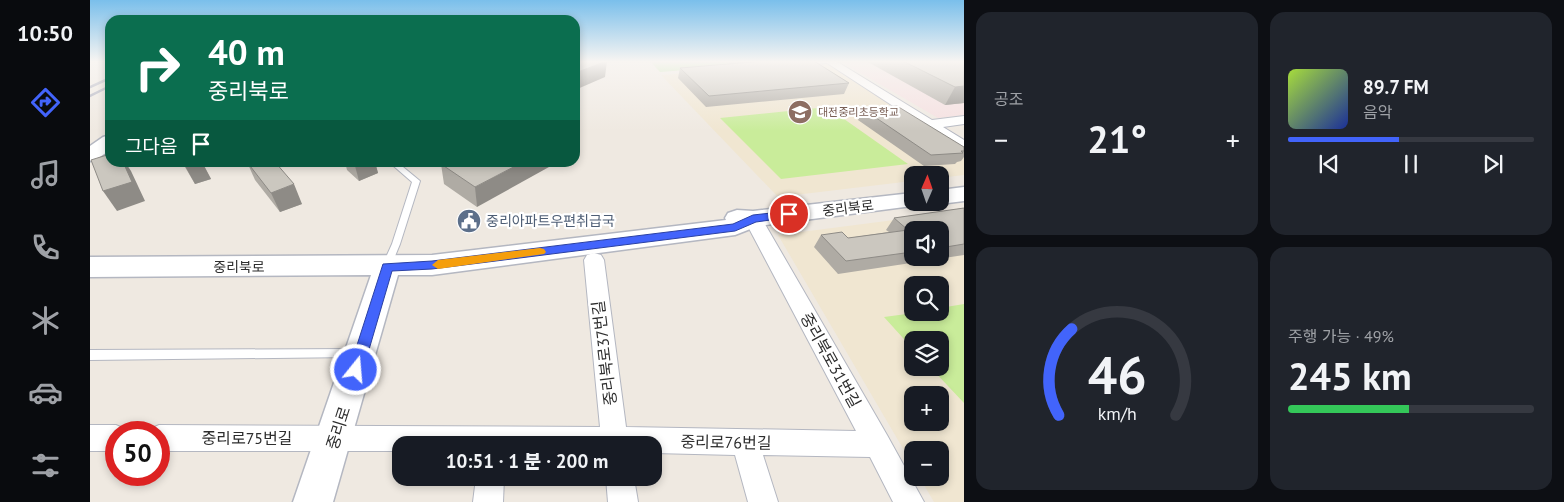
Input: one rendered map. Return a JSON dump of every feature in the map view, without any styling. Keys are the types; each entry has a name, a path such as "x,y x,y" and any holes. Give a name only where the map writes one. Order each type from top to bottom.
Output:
{"main road":[{"path":"90,155 105,144"},
{"path":"949,196 964,194"},
{"name":"중리북로","path":"90,267 387,267 432,265 735,227 753,219 904,201"},
{"name":"중리로","path":"313,502 335,438 387,267"}],"street":[{"path":"865,84 964,146"},
{"path":"930,124 964,120"},
{"name":"중리북로31번길","path":"753,219 909,502"},
{"name":"중리북로37번길","path":"594,260 614,436"},
{"path":"90,438 105,438"},
{"name":"중리로75번길","path":"170,438 335,438"},
{"name":"중리로76번길","path":"335,438 392,439"},
{"name":"중리로76번길","path":"662,442 878,444"},
{"path":"745,442 763,502"},
{"path":"488,502 489,486"},
{"path":"621,486 623,502"}],"lane":[{"path":"387,267 398,241 402,222 416,182 398,167"},
{"path":"90,355 361,352"}],"shaded area":[{"name":"대전중리초등학교","path":"670,84 860,84 964,150 964,175 949,177 949,166 904,166 904,182 778,197"},
{"path":"880,84 964,84 964,115 938,118"},
{"path":"964,211 964,502 934,502 925,486 949,486 949,441 904,441 904,450 778,235"}],"green space":[{"path":"827,107 908,164 781,179 720,118"},
{"path":"964,304 964,403 939,376 949,376 949,331 904,331 904,339 884,317 904,314 904,321 949,321 949,306"}],"building":[{"path":"697,84 834,84 709,96"},
{"path":"950,84 964,84 964,86 955,87"},
{"path":"897,106 964,147 964,151 961,151 963,153 931,155 863,109"},
{"path":"105,156 105,167 125,167 132,182 103,191 91,160"},
{"path":"251,167 279,167 294,184 271,193"},
{"path":"445,167 513,167 475,187"},
{"path":"964,208 964,244 949,246 949,221 904,221 904,227 894,218 949,211"},
{"path":"904,231 904,253 846,261 821,235 842,232 848,238"}],"railway":[{"path":"90,87 96,84"},
{"path":"90,96 105,88"}],"slow traffic":[{"path":"438,265 540,252"}],"place":[{"name":"대전중리초등학교","path":"800,112"},
{"name":"중리아파트우편취급국","path":"469,221"}],"route":[{"path":"356,370 387,267 432,265 735,227 753,219 789,214"}]}
